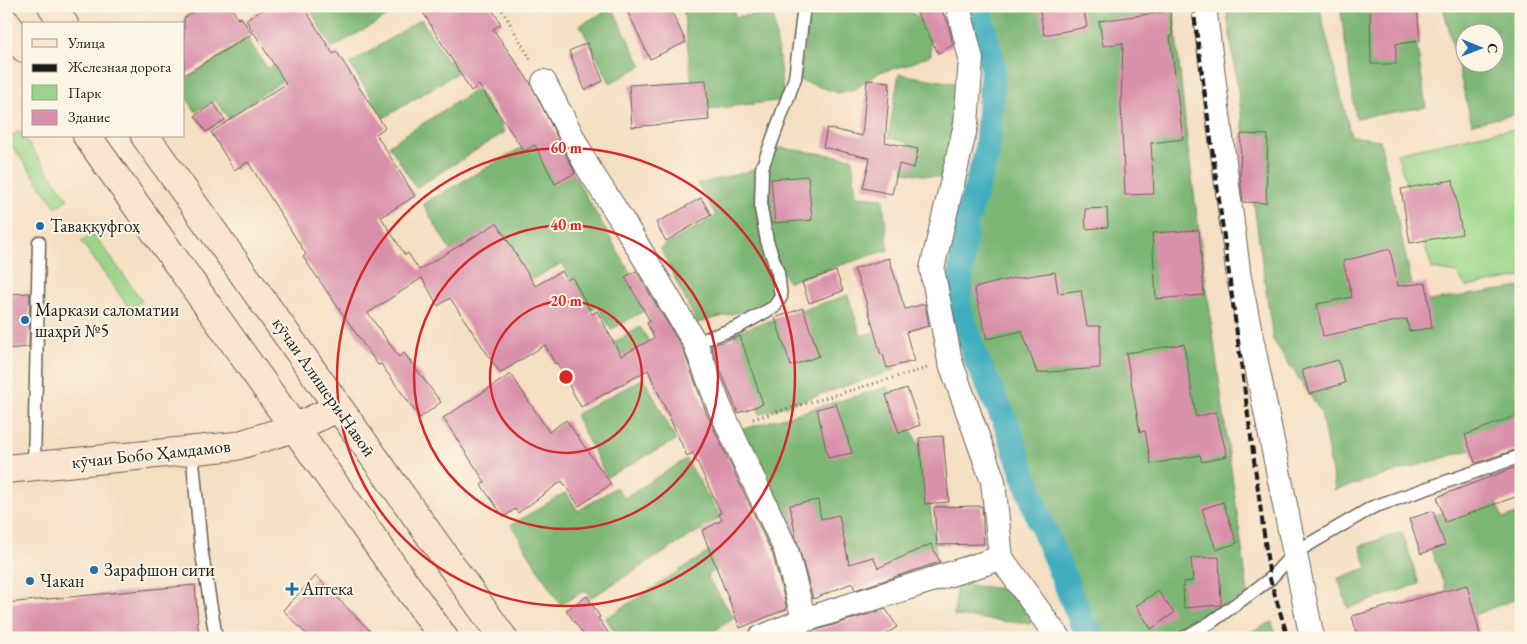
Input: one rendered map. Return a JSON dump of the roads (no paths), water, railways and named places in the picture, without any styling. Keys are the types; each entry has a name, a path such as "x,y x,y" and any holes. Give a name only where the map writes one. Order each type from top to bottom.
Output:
{"street":[{"path":"52,6 63,22"},
{"path":"958,6 971,59 966,124 932,269 950,361 994,481 1002,558 1058,638"},
{"path":"1204,6 1239,278 1312,638"},
{"path":"6,23 22,45"},
{"path":"544,82 587,166 625,224 695,343 728,425 786,550 804,620"},
{"path":"88,138 444,638"},
{"name":"кӯчаи Алишери Навоӣ","path":"146,138 503,638"},
{"name":"кӯчаи Бобо Ҳамдамов","path":"6,469 236,446 294,428 338,408"},
{"path":"760,638 804,620 1002,558"}],"lane":[{"path":"695,343 738,327 774,307 780,297 778,273 767,241 761,209 762,168 795,78 804,6"},
{"path":"34,466 39,242"},
{"path":"192,450 201,548 216,638"},
{"path":"1184,638 1210,623 1270,580 1294,553 1372,507 1521,456"}],"waterway":[{"path":"978,6 993,69 987,153 965,225 958,305 976,359 1006,423 1039,518 1082,622 1093,638"}],"railway":[{"path":"1193,6 1270,579 1288,638"}],"place":[{"name":"Таваққуфгоҳ","path":"40,226"},
{"name":"Маркази саломатии шаҳрӣ №5","path":"25,320"},
{"name":"Зарафшон сити","path":"94,570"},
{"name":"Чакан","path":"30,581"},
{"name":"Аптека","path":"292,589"}]}
